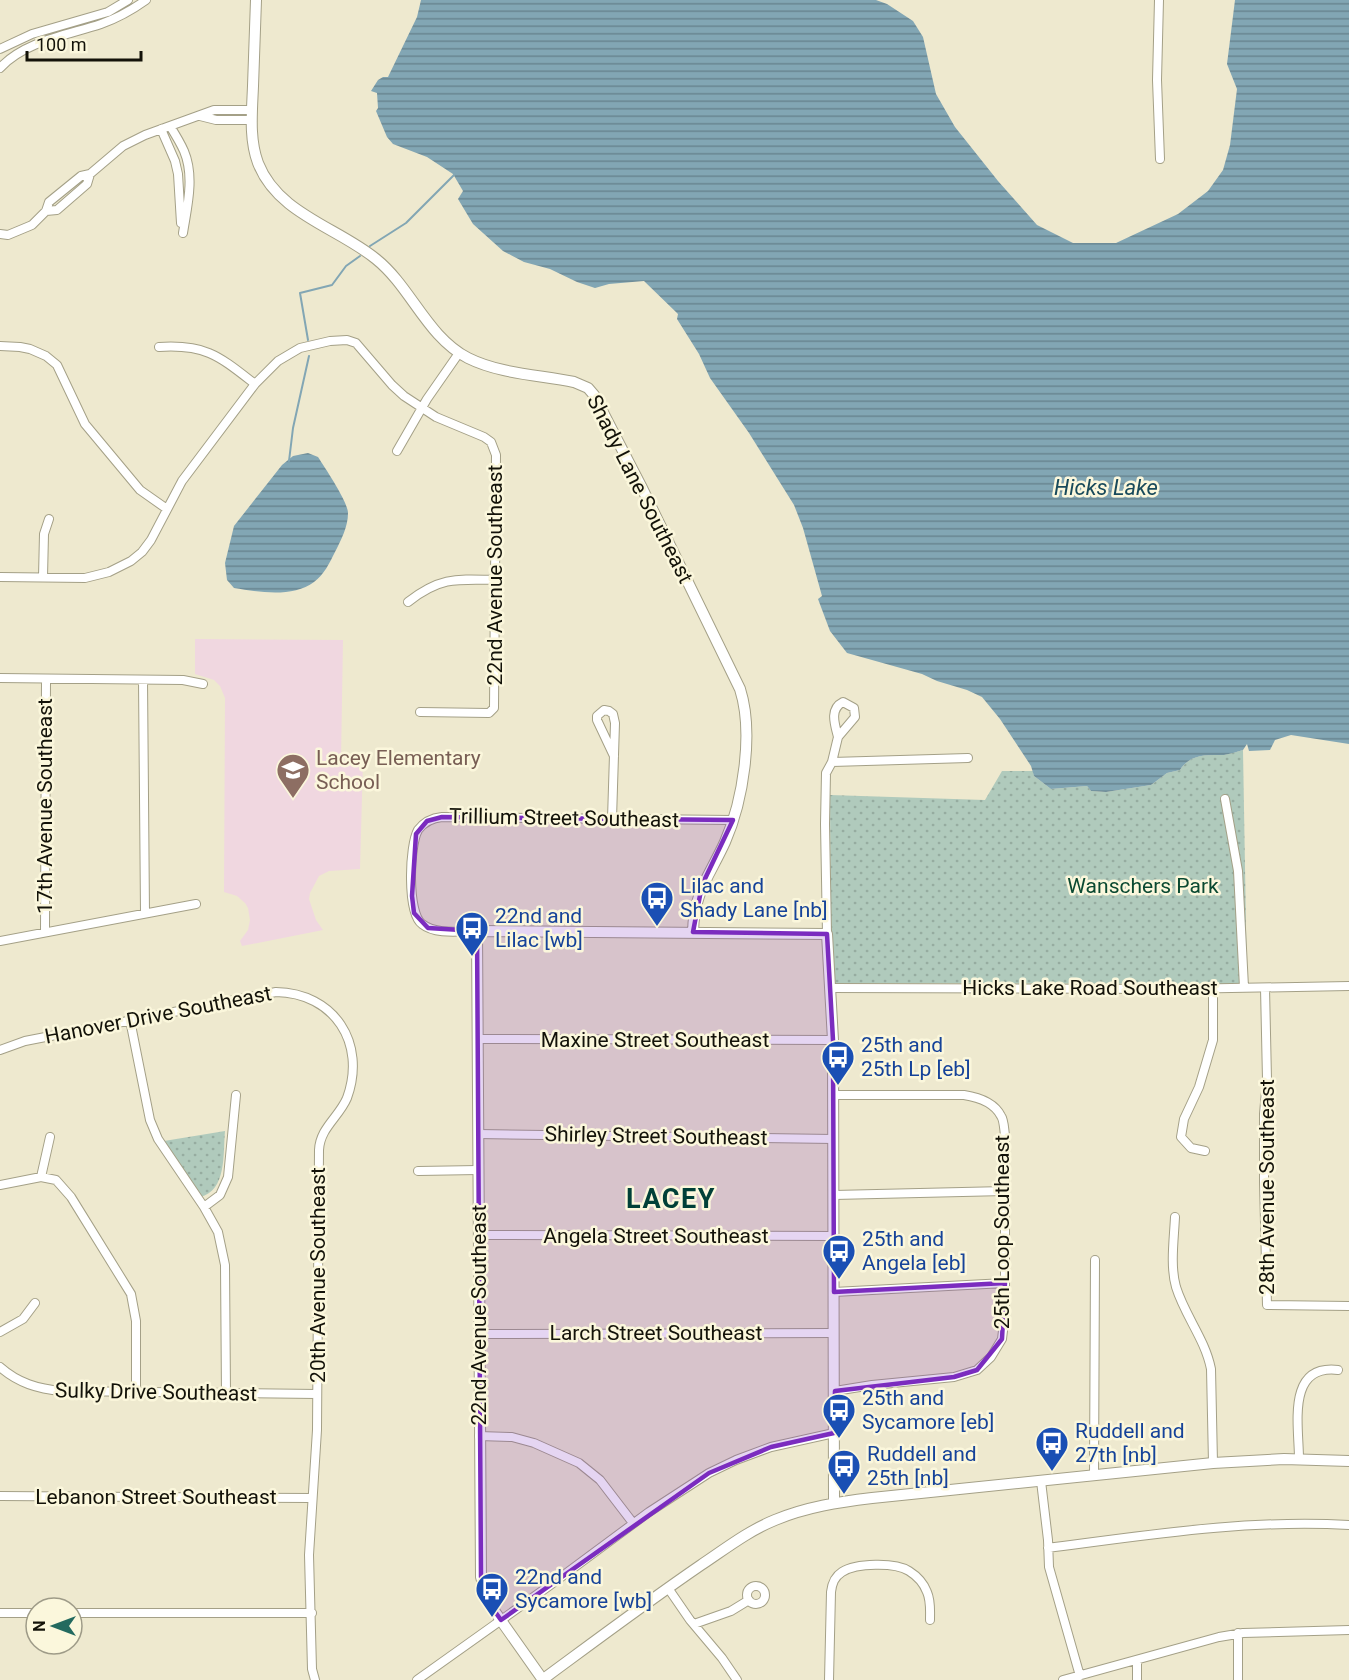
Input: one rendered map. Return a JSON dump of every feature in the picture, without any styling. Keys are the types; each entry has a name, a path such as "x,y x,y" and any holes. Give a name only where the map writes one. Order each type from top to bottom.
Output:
{"street":[{"path":"0,49 32,34 108,12 128,0"},
{"path":"0,68 7,60 29,48 124,15 146,0"},
{"name":"Shady Lane Southeast","path":"256,0 252,138 258,163 264,175 280,196 297,210 381,263 436,332 459,353 484,364 574,382 588,388 594,395 641,486 741,693 746,720 740,793 734,820 702,885 693,911 693,932"},
{"path":"1159,0 1157,80 1160,159"},
{"path":"0,234 8,235 32,225 46,211 57,210 87,184 90,174 123,146 166,127 199,116 216,120 252,115"},
{"path":"166,127 185,153 189,170 190,188 183,233 178,174 166,127"},
{"path":"0,577 85,578 98,576 120,567 142,552 159,526 182,481 255,384 278,361 300,348 330,341 347,340 356,343 392,385 421,409"},
{"path":"0,346 30,350 46,356 57,365 85,424 140,490 167,509"},
{"path":"159,347 187,347 212,353 255,384"},
{"path":"397,451 421,409 459,353"},
{"name":"22nd Avenue Southeast","path":"420,712 489,713 494,708 496,580 496,455 491,442 477,433 421,409"},
{"path":"43,577 44,534 49,519"},
{"path":"408,602 429,588 447,581 496,580"},
{"path":"0,678 183,680 202,684"},
{"name":"17th Avenue Southeast","path":"45,932 46,679"},
{"path":"143,680 145,913"},
{"path":"612,819 614,756 615,723 613,714 604,710 597,716 597,720 614,756"},
{"path":"834,1503 833,1040 827,934 826,773 832,762 838,737"},
{"path":"832,762 968,758"},
{"path":"1225,799 1238,871 1244,987"},
{"name":"Trillium Street Southeast","path":"477,931 445,931 428,928 419,922 412,904 414,840 421,826 434,818 734,820"},
{"path":"0,941 196,904"},
{"path":"477,931 827,934"},
{"name":"22nd Avenue Southeast","path":"477,931 481,1577 488,1602 543,1680"},
{"name":"Hicks Lake Road Southeast","path":"831,988 1349,986"},
{"path":"1205,1151 1191,1148 1181,1137 1181,1130 1199,1087 1213,1040 1213,988"},
{"name":"28th Avenue Southeast","path":"1265,988 1267,1079 1264,1114 1264,1170 1267,1305 1349,1306"},
{"name":"Hanover Drive Southeast","path":"0,1050 25,1041 264,993 290,992 317,1002 338,1020 345,1032 353,1061"},
{"path":"130,1020 150,1120 158,1139 218,1232 225,1265 226,1393"},
{"name":"Maxine Street Southeast","path":"477,1039 833,1040"},
{"name":"20th Avenue Southeast","path":"315,1680 312,1669 309,1555 317,1394 320,1141 328,1125 338,1115 346,1101 354,1075 353,1061"},
{"path":"204,1207 220,1195 228,1177 236,1095"},
{"name":"25th Loop Southeast","path":"833,1095 964,1095 978,1097 990,1104 1001,1116 1005,1135 1005,1314 1002,1339 991,1358 977,1370 954,1377 834,1390"},
{"name":"Shirley Street Southeast","path":"478,1134 834,1139"},
{"path":"41,1178 50,1137"},
{"path":"417,1171 478,1170"},
{"path":"0,1185 41,1178 56,1180 71,1197 131,1294 136,1321 136,1393"},
{"path":"834,1195 1005,1191"},
{"path":"1175,1217 1173,1258 1176,1286 1208,1354 1211,1369 1213,1463"},
{"name":"Angela Street Southeast","path":"478,1235 834,1236"},
{"path":"1094,1476 1095,1260"},
{"path":"834,1292 1005,1283"},
{"path":"0,1332 22,1319 35,1303"},
{"name":"Larch Street Southeast","path":"478,1334 834,1333"},
{"name":"Sulky Drive Southeast","path":"0,1367 18,1381 46,1390 317,1394"},
{"path":"1299,1459 1299,1402 1303,1386 1307,1379 1321,1370 1338,1370"},
{"path":"417,1680 633,1523 710,1473 736,1460 794,1441 834,1433"},
{"path":"479,1436 512,1437 534,1443 579,1463 600,1480 633,1523"},
{"path":"543,1680 668,1588 751,1532 785,1517 834,1503 1213,1463 1299,1459 1349,1461"},
{"path":"1041,1480 1049,1567 1080,1676"},
{"name":"Lebanon Street Southeast","path":"0,1496 312,1498"},
{"path":"1048,1548 1150,1534 1247,1526 1299,1523 1349,1525"},
{"path":"829,1680 831,1592 833,1582 840,1573 854,1567 876,1565 908,1570 918,1578 927,1591 931,1605 930,1620"},
{"path":"668,1588 722,1658 736,1680"},
{"path":"694,1624 731,1611 749,1600"},
{"path":"0,1612 24,1613"},
{"path":"84,1613 312,1613"},
{"path":"1063,1680 1238,1633 1349,1630"},
{"path":"1238,1633 1238,1680"},
{"path":"1137,1660 1137,1680"}],"highlighted area":[{"path":"442,817 733,820 702,885 693,932 827,934 833,1040 834,1292 1005,1283 1002,1339 977,1370 954,1377 835,1391 834,1433 771,1447 709,1473 501,1620 488,1602 481,1577 477,931 428,928 414,913 412,896 416,834 427,821"}],"shaded area":[{"name":"Lacey Elementary School","path":"195,639 343,640 341,759 363,760 360,869 329,871 319,876 309,899 316,920 323,930 242,946 240,941 248,930 250,920 248,908 237,896 224,892 225,698 220,686 214,680 195,674"}],"green space":[{"name":"Wanschers Park","path":"1243,750 1247,984 831,983 830,795 985,800 1002,771 1033,771 1034,776 1051,789 1087,786 1091,791 1106,792 1151,785 1167,773 1180,770 1189,761 1199,756 1223,755"},
{"path":"225,1131 222,1170 219,1179 209,1193 200,1197 189,1185 164,1141"}],"water":[{"name":"Hicks Lake","path":"421,0 876,0 887,4 913,21 923,37 936,94 955,127 1037,225 1073,243 1116,243 1178,214 1208,191 1223,170 1230,145 1237,89 1227,64 1235,0 1349,0 1349,744 1291,735 1275,740 1270,750 1249,751 1247,744 1243,750 1231,754 1194,758 1180,770 1167,773 1151,785 1106,792 1091,791 1087,786 1051,789 1034,776 1031,766 1000,719 982,697 922,674 847,653 830,631 818,599 822,596 803,528 794,505 749,433 710,378 699,354 677,319 678,314 644,281 609,284 595,288 550,269 524,262 503,251 473,224 458,199 463,191 453,174 427,157 393,144 387,137 376,111 378,108 377,93 371,91 378,80 388,77 417,17"},
{"path":"308,453 318,457 340,493 348,513 344,533 329,564 314,582 296,590 275,592 234,588 227,580 225,563 234,526 282,465 293,456"}],"waterway":[{"path":"370,246 406,223 455,174"},
{"path":"308,340 300,293 332,285 346,266 360,256"},
{"path":"289,461 293,428 309,356"}],"place":[{"name":"Lacey Elementary School","path":"293,799"},
{"name":"Lilac and Shady Lane [nb]","path":"657,927"},
{"name":"22nd and Lilac [wb]","path":"472,957"},
{"name":"25th and 25th Lp [eb]","path":"838,1086"},
{"name":"25th and Angela [eb]","path":"839,1280"},
{"name":"25th and Sycamore [eb]","path":"839,1439"},
{"name":"Ruddell and 27th [nb]","path":"1052,1472"},
{"name":"Ruddell and 25th [nb]","path":"844,1495"},
{"name":"22nd and Sycamore [wb]","path":"492,1618"}],"district":[{"name":"LACEY","path":"671,1199"}]}
